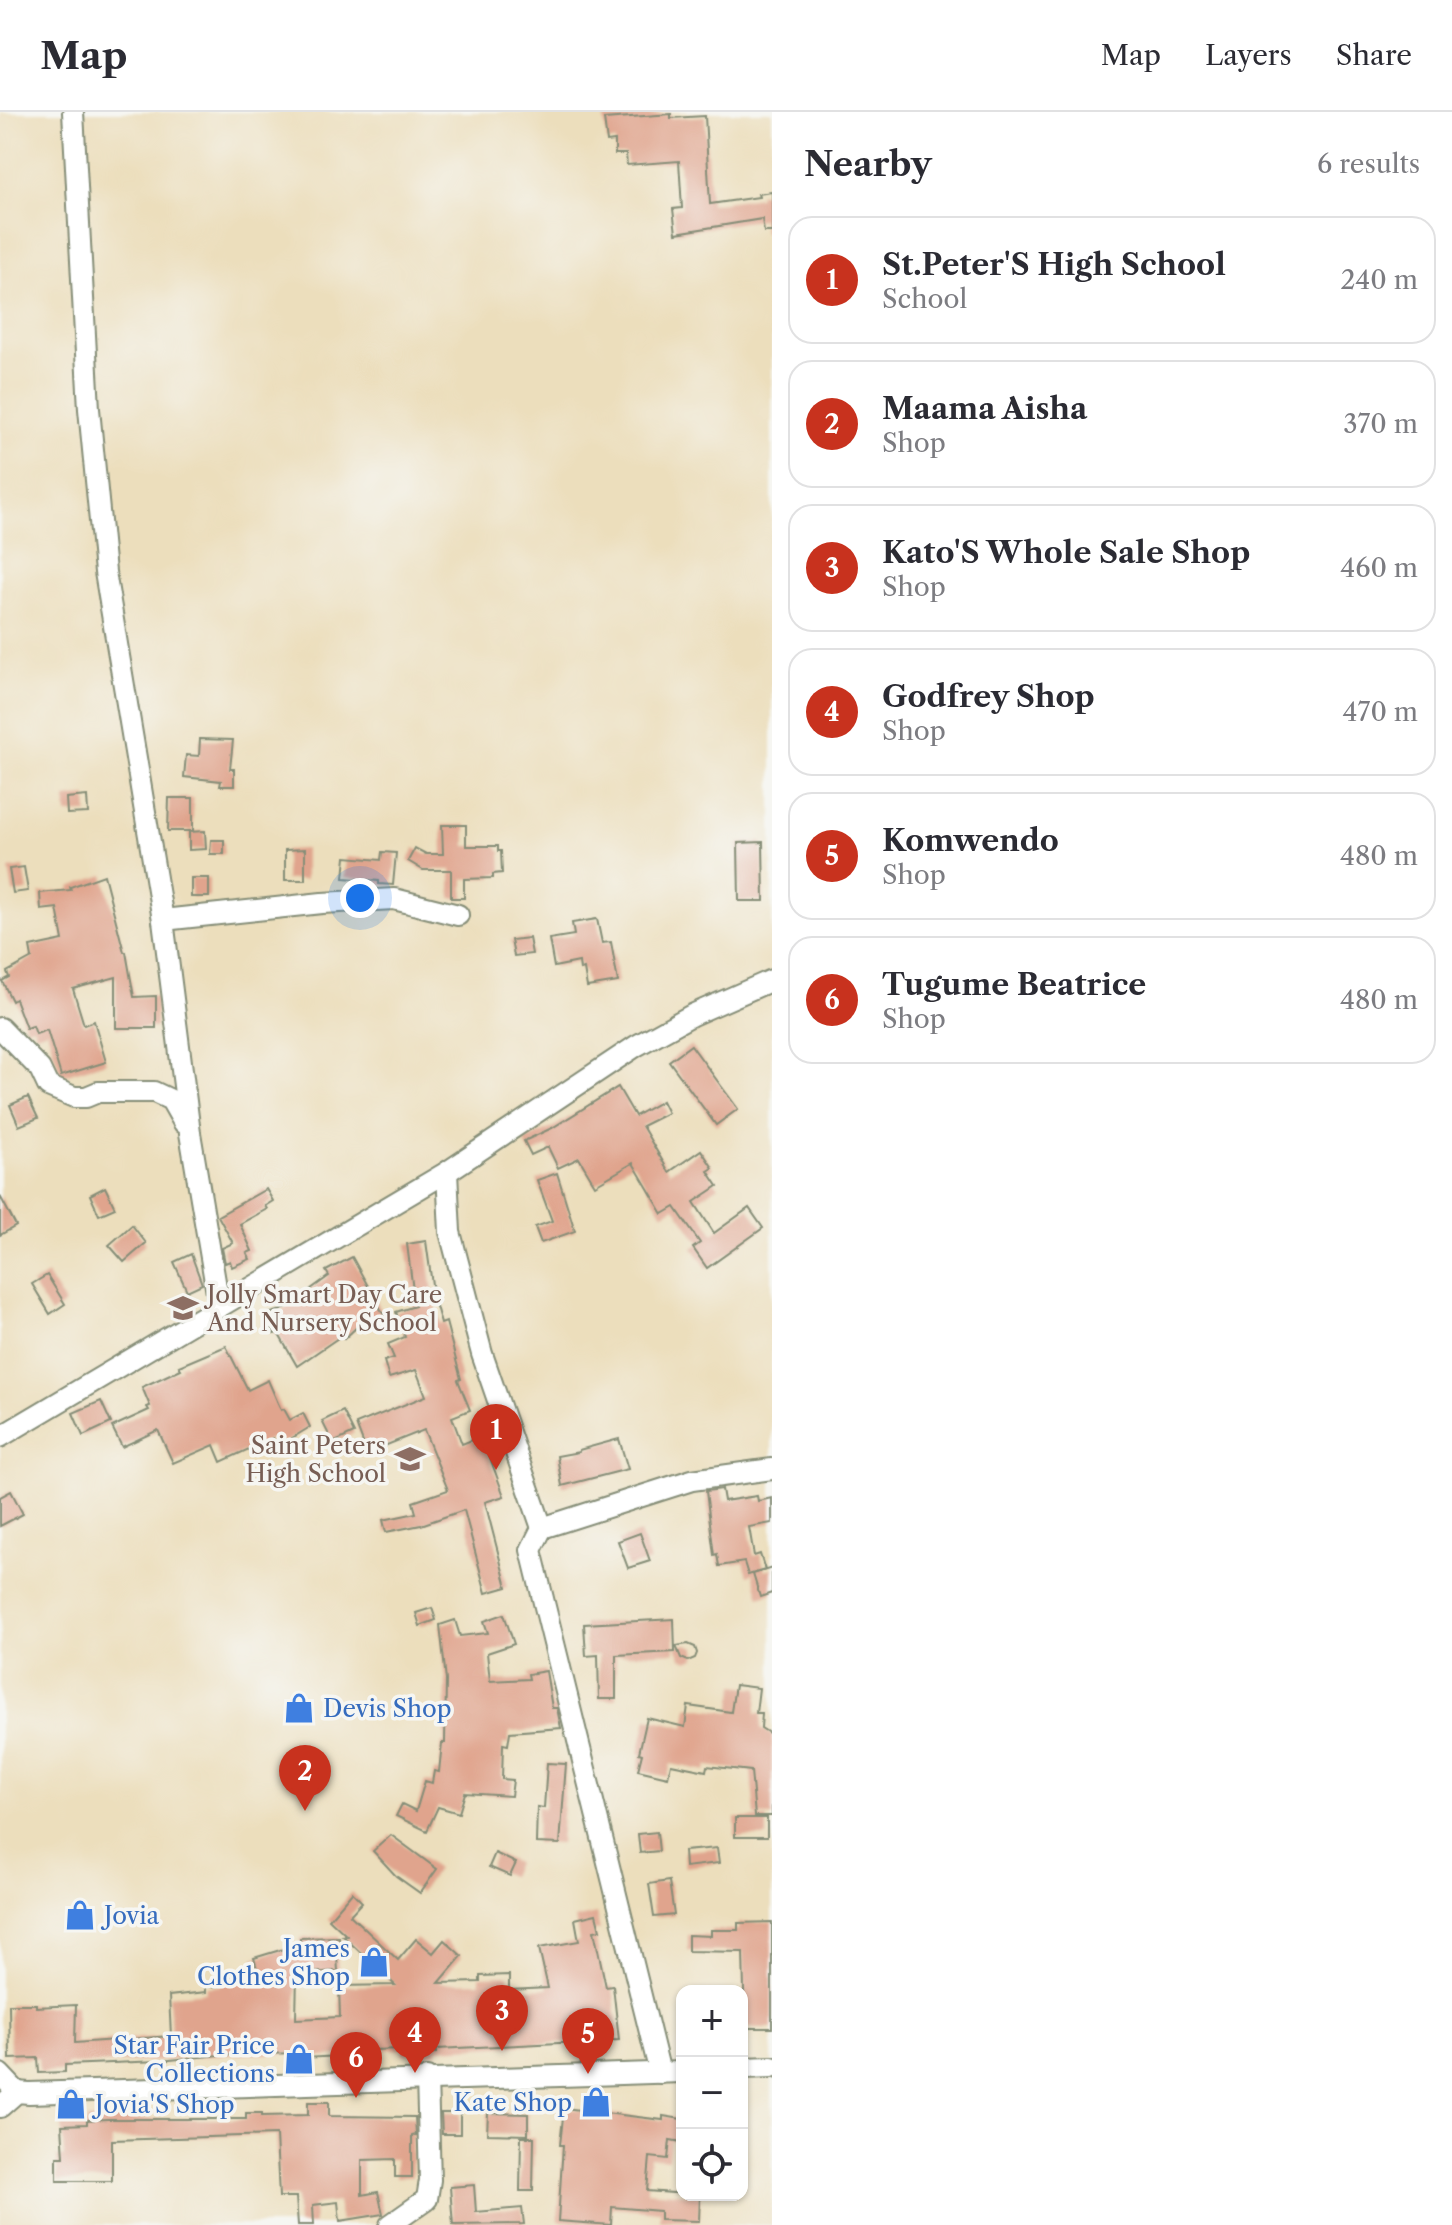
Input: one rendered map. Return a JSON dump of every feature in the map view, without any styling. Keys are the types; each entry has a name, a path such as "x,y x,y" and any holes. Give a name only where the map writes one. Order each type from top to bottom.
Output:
{"street":[{"path":"73,112 89,409 102,541 163,920 190,1133 219,1305"},
{"path":"163,920 322,903 394,899 458,915"},
{"path":"0,1437 447,1172 636,1046 692,1015 772,980"},
{"path":"0,1028 40,1069 48,1086 74,1097 86,1097 98,1092 143,1091 162,1094 171,1100 190,1133"},
{"path":"447,1172 450,1232 478,1339 542,1528 531,1550 660,2073"},
{"path":"542,1528 692,1480 772,1469"},
{"path":"748,2068 772,2067"},
{"path":"0,2107 17,2092 676,2072"},
{"path":"0,2074 17,2092"},
{"path":"390,2225 427,2199 430,2180 427,2078"}],"building":[{"path":"671,114 671,118 705,116 710,204 759,197 758,194 772,192 772,232 764,232 762,219 676,233 673,209 682,208 679,161 627,165 626,154 615,154 615,141 607,142 604,119"},
{"path":"200,739 233,740 230,769 234,769 234,786 220,786 221,781 184,777 186,755 199,756"},
{"path":"87,796 88,813 67,814 66,798"},
{"path":"169,798 193,798 193,831 168,831"},
{"path":"442,825 466,825 466,846 498,846 502,873 493,874 493,878 464,879 464,898 451,898 451,870 423,870 408,861 415,848 426,854 443,854"},
{"path":"205,831 206,849 189,850 189,832"},
{"path":"211,840 224,840 224,854 210,854"},
{"path":"763,842 764,901 739,901 738,843"},
{"path":"305,849 305,880 285,880 285,850"},
{"path":"382,852 396,853 393,885 344,878 346,857 381,860"},
{"path":"24,867 28,891 13,893 9,869"},
{"path":"104,875 126,952 134,997 156,996 156,1028 116,1028 116,977 73,989 84,1025 94,1021 106,1062 61,1076 47,1030 36,1034 33,1026 26,1028 15,999 12,1001 2,981 9,977 7,972 32,958 30,947 63,940 57,908 41,910 40,893 71,890 70,887"},
{"path":"191,878 209,878 209,897 191,897"},
{"path":"597,919 602,943 611,942 618,982 587,987 584,969 580,970 579,962 554,967 549,939 574,935 572,923"},
{"path":"529,938 532,954 514,956 511,940"},
{"path":"691,1045 738,1109 716,1125 669,1061"},
{"path":"618,1087 635,1116 662,1101 668,1113 642,1126 669,1172 701,1150 713,1168 708,1171 718,1186 694,1202 714,1233 749,1208 763,1228 707,1268 693,1248 700,1243 675,1207 663,1214 633,1163 595,1185 579,1158 558,1168 548,1147 531,1155 524,1141 552,1128"},
{"path":"28,1097 38,1118 19,1126 10,1105"},
{"path":"557,1173 575,1231 541,1243 535,1227 552,1221 537,1180"},
{"path":"105,1187 115,1208 99,1215 90,1195"},
{"path":"266,1189 273,1201 265,1206 267,1209 240,1224 252,1251 247,1253 250,1259 232,1267 230,1261 225,1263 222,1248 233,1243 218,1216"},
{"path":"0,1196 16,1226 0,1235"},
{"path":"132,1225 146,1243 124,1262 109,1245"},
{"path":"426,1241 434,1299 441,1324 446,1322 461,1379 458,1380 470,1410 452,1417 462,1444 482,1436 504,1496 485,1502 507,1587 486,1593 464,1510 421,1525 386,1532 383,1520 416,1513 413,1502 448,1490 424,1430 367,1453 356,1424 426,1396 416,1370 389,1378 384,1361 394,1358 388,1344 405,1337 396,1312 415,1306 407,1244"},
{"path":"191,1254 202,1284 187,1291 174,1262"},
{"path":"352,1257 385,1317 363,1329 357,1327 344,1339 341,1336 297,1366 278,1333 274,1334 268,1314 282,1310 329,1276 326,1271"},
{"path":"47,1275 65,1304 50,1314 32,1284"},
{"path":"226,1346 248,1390 268,1380 281,1410 284,1409 290,1420 303,1413 310,1427 284,1443 282,1440 276,1443 273,1438 221,1462 214,1445 173,1463 158,1430 122,1447 112,1427 149,1410 142,1387 181,1369 179,1366"},
{"path":"101,1401 111,1423 83,1436 73,1413"},
{"path":"343,1411 354,1433 333,1443 322,1421"},
{"path":"619,1439 628,1469 562,1486 557,1456"},
{"path":"722,1489 724,1501 757,1496 758,1501 772,1498 772,1523 749,1527 754,1556 760,1554 765,1570 748,1575 744,1562 719,1566 717,1554 714,1555 706,1491"},
{"path":"11,1491 23,1514 0,1526 0,1497"},
{"path":"640,1533 650,1561 628,1568 618,1541"},
{"path":"772,1568 772,1593 760,1597 753,1574"},
{"path":"432,1608 436,1620 420,1626 416,1613"},
{"path":"504,1614 514,1644 487,1653 490,1681 529,1679 528,1674 546,1671 552,1708 557,1708 561,1728 510,1732 508,1745 503,1744 502,1779 513,1780 511,1796 465,1793 459,1813 438,1807 427,1831 396,1816 402,1804 416,1811 425,1781 432,1783 434,1771 439,1772 442,1743 445,1743 446,1680 440,1625 455,1620 460,1636 488,1633 484,1621"},
{"path":"674,1619 675,1652 616,1655 616,1699 599,1699 598,1655 586,1656 584,1624"},
{"path":"688,1644 695,1647 697,1653 695,1658 688,1661 681,1658 676,1646"},
{"path":"735,1685 759,1688 756,1713 762,1713 761,1728 772,1735 772,1816 755,1816 751,1771 707,1766 706,1771 671,1764 668,1777 638,1770 647,1718 685,1727 688,1706 731,1712"},
{"path":"547,1763 566,1764 560,1844 536,1843 537,1807 544,1808"},
{"path":"735,1818 767,1818 767,1837 735,1837"},
{"path":"657,1832 659,1851 640,1853 638,1834"},
{"path":"391,1835 437,1869 420,1893 396,1876 373,1851"},
{"path":"717,1848 719,1863 685,1867 684,1851"},
{"path":"495,1853 516,1863 510,1876 489,1867"},
{"path":"669,1881 674,1915 654,1917 649,1884"},
{"path":"352,1892 362,1902 350,1915 398,1960 416,1939 433,1953 444,1940 462,1956 439,1983 480,1982 480,1976 509,1975 509,1990 548,1988 539,1948 579,1941 575,1919 596,1914 600,1930 594,1931 606,1987 613,1986 619,2040 437,2049 437,2053 403,2054 402,2049 341,2051 341,2056 302,2058 302,2053 219,2055 65,2065 65,2072 39,2073 38,2058 10,2059 9,2004 36,2004 36,2007 76,2005 75,2043 171,2036 169,1996 206,1992 206,1987 220,1986 220,1977 258,1972 254,1958 300,1944 300,1938 339,1937 340,1957 337,1957 338,1971 297,1974 296,2019 340,2017 339,1986 395,1985 329,1919"},
{"path":"772,1922 772,2028 748,2028 748,1985 744,1985 743,1952 688,1951 688,1935 711,1936 711,1930 738,1930 738,1923"},
{"path":"308,2102 329,2102 329,2116 415,2117 412,2177 395,2177 395,2159 362,2160 362,2195 378,2192 383,2214 340,2221 338,2202 313,2205 314,2225 298,2225 296,2197 279,2197 276,2135 112,2140 112,2181 57,2181 57,2157 64,2157 62,2125 108,2119 246,2119 246,2113 262,2113 262,2116 308,2115"},
{"path":"564,2108 663,2120 663,2116 676,2118 676,2141 670,2140 668,2159 650,2157 647,2191 676,2193 676,2201 700,2201 699,2221 660,2220 660,2211 612,2207 611,2225 558,2221 563,2145 560,2145"},
{"path":"441,2113 460,2113 460,2134 442,2134"},
{"path":"488,2113 528,2114 528,2135 487,2134"},
{"path":"521,2137 534,2137 533,2191 520,2191"},
{"path":"474,2185 476,2212 522,2208 524,2224 453,2225 450,2187"}],"place":[{"name":"Jolly Smart Day Care And Nursery School","path":"183,1308"},
{"name":"Saint Peters High School","path":"410,1459"},
{"name":"St.Peter'S High School","path":"496,1470"},
{"name":"Devis Shop","path":"299,1708"},
{"name":"Maama Aisha","path":"305,1811"},
{"name":"Jovia","path":"80,1915"},
{"name":"James Clothes Shop","path":"374,1962"},
{"name":"Kato'S Whole Sale Shop","path":"502,2051"},
{"name":"Star Fair Price Collections","path":"299,2059"},
{"name":"Godfrey Shop","path":"415,2073"},
{"name":"Komwendo","path":"588,2074"},
{"name":"Tugume Beatrice","path":"356,2098"},
{"name":"Kate Shop","path":"596,2102"},
{"name":"Jovia'S Shop","path":"71,2104"}]}
